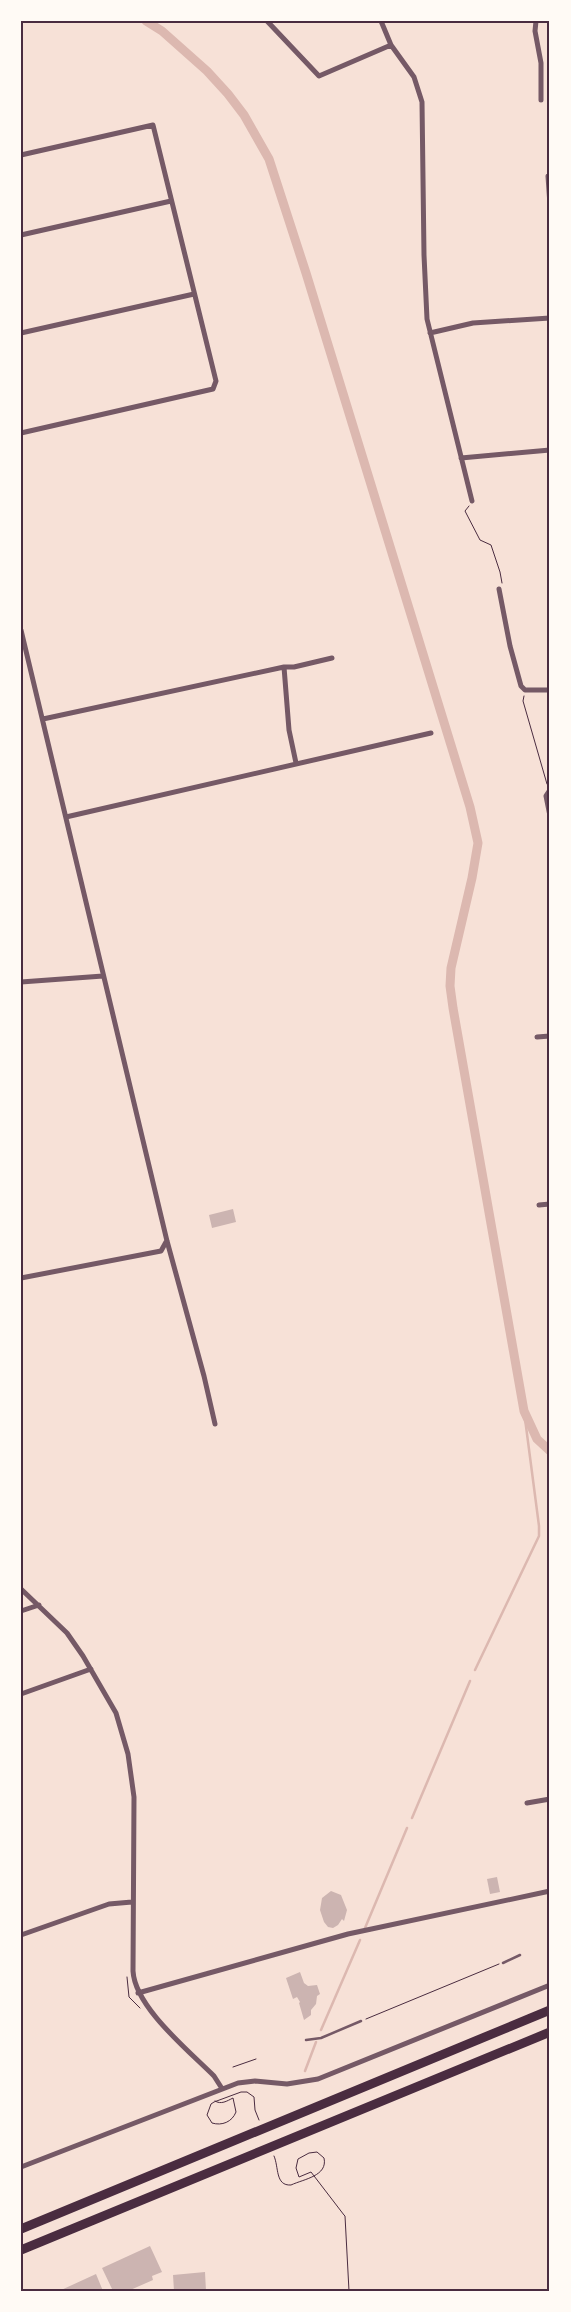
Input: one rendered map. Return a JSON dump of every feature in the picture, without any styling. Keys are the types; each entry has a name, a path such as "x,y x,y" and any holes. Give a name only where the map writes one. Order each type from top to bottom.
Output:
{"highway":[{"path":"21,2229 550,2010"},
{"path":"21,2250 550,2032"}],"street":[{"path":"267,21 319,76 390,45"},
{"path":"382,21 390,45 414,77 422,102 425,288 430,334 472,498"},
{"path":"536,21 535,31 541,63 540,100"},
{"path":"21,155 153,125 216,381 213,389 21,433"},
{"path":"548,176 550,205"},
{"path":"21,235 172,201"},
{"path":"21,333 194,294"},
{"path":"430,334 473,323 550,318"},
{"path":"461,458 550,450"},
{"path":"499,591 521,686 526,690 550,690"},
{"path":"21,630 166,1241 204,1376 215,1424"},
{"path":"43,720 284,666 294,667 332,658"},
{"path":"284,666 288,730 296,763"},
{"path":"66,817 430,733"},
{"path":"550,789 546,796 550,816"},
{"path":"21,982 104,976"},
{"path":"538,1037 550,1036"},
{"path":"539,1205 550,1204"},
{"path":"21,1278 161,1251 166,1241"},
{"path":"21,1589 67,1633 116,1712 132,1775 134,1797 133,1974 138,1992 150,2010 214,2076 221,2087"},
{"path":"21,1612 39,1605"},
{"path":"21,1694 91,1669"},
{"path":"527,1803 550,1799"},
{"path":"138,1992 348,1934 369,1932 438,1914 550,1891"},
{"path":"21,1935 109,1904 132,1902"},
{"path":"21,2166 221,2087 247,2081 287,2084 318,2079 550,1984"}],"lane":[{"path":"503,1963 520,1955"},
{"path":"306,2040 321,2038 361,2021"}],"path":[{"path":"472,498 465,511 480,540 491,545 502,583 499,591"},
{"path":"526,690 524,700 550,789"},
{"path":"361,2021 503,1963"},
{"path":"233,2067 256,2059"},
{"path":"213,2098 220,2103 233,2098 236,2112 229,2120 219,2124 212,2123 208,2118 208,2109 214,2102 244,2091 254,2097 259,2119"},
{"path":"274,2156 278,2165 279,2179 288,2185 320,2172 324,2167 324,2158 320,2154 312,2152 302,2156 296,2165 299,2177 311,2172 345,2216 349,2291"}],"building":[{"path":"233,1209 236,1222 212,1228 209,1215"},
{"path":"497,1877 500,1892 490,1894 487,1879"},
{"path":"331,1891 341,1895 347,1910 344,1921 342,1919 333,1928 328,1927 324,1922 320,1910 322,1898"},
{"path":"300,1972 304,1983 308,1986 317,1985 320,1994 317,1996 316,2004 311,2010 311,2015 304,2020 300,2002 297,1997 293,1999 286,1978"},
{"path":"150,2246 162,2272 152,2276 153,2280 128,2291 113,2291 102,2268"},
{"path":"205,2272 206,2291 174,2291 173,2275"},
{"path":"96,2274 103,2291 59,2291"}],"waterway":[{"path":"146,21 162,31 207,71 228,94 244,115 269,159 306,273 470,807 478,843 472,878 451,968 450,986 524,1411 537,1439 550,1451"},
{"path":"475,1670 539,1536 524,1411"},
{"path":"412,1818 470,1681"},
{"path":"365,1928 407,1828"},
{"path":"321,2030 360,1940"},
{"path":"305,2071 316,2042"}]}
